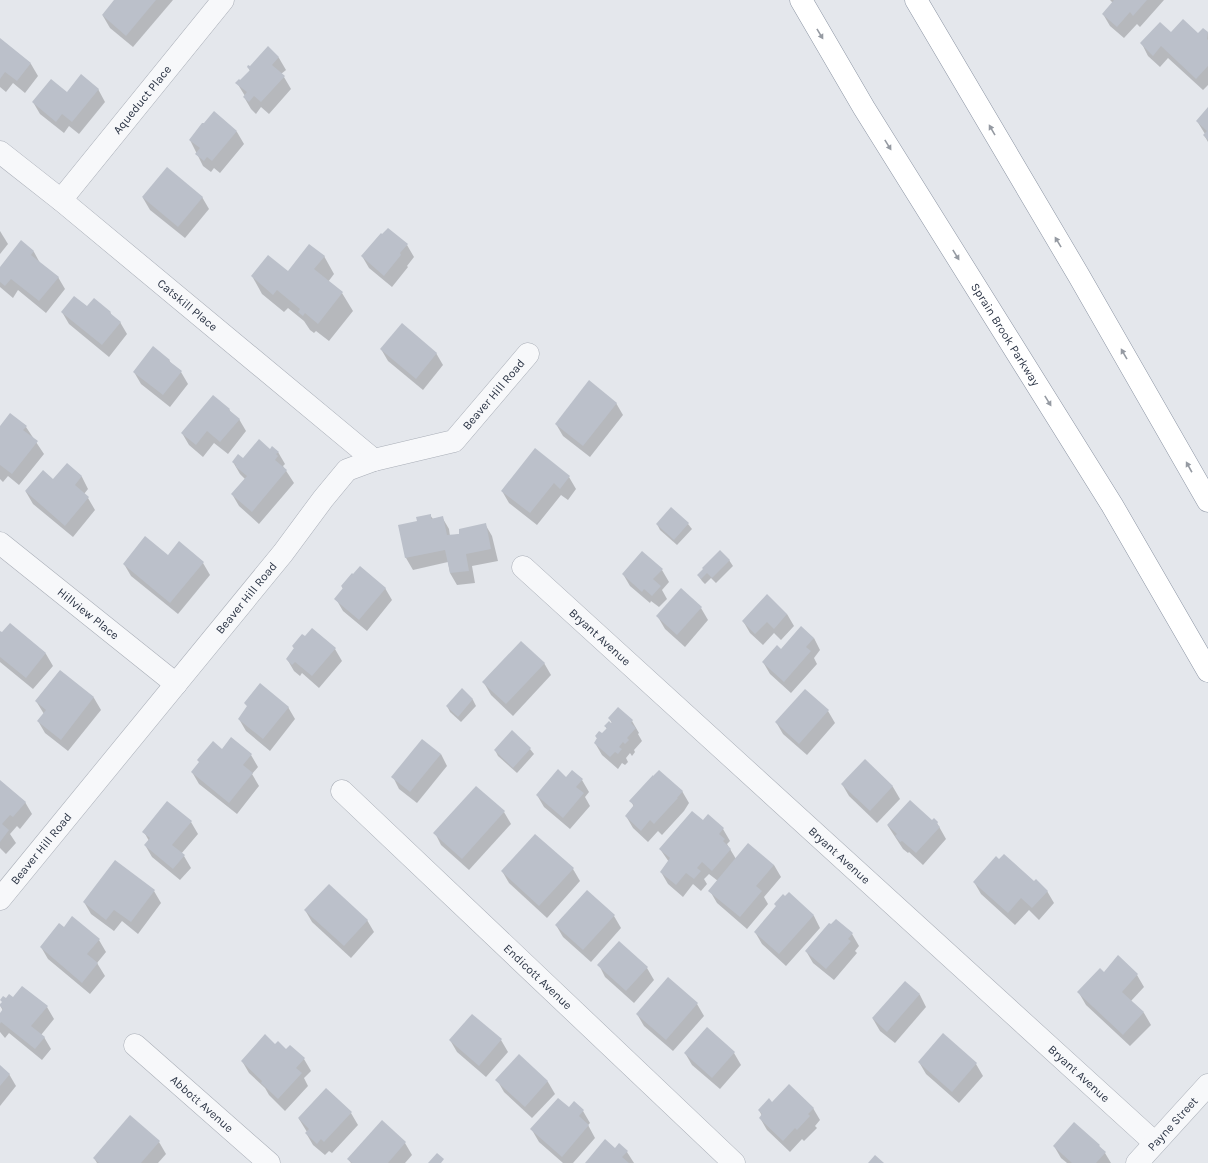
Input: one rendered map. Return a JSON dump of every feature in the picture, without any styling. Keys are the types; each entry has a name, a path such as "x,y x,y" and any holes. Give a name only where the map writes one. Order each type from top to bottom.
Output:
{"highway":[{"name":"Sprain Brook Parkway","path":"801,0 868,114 1112,505 1208,670"},
{"path":"916,0 1079,276 1208,501"}],"street":[{"name":"Aqueduct Place","path":"61,200 223,0"},
{"name":"Catskill Place","path":"0,152 61,200 374,460"},
{"name":"Beaver Hill Road","path":"0,899 283,553 323,499 347,470 374,460 454,442 528,354"},
{"name":"Hillview Place","path":"0,543 176,684"},
{"name":"Bryant Avenue","path":"523,567 1155,1142"},
{"name":"Endicott Avenue","path":"342,791 734,1163"},
{"name":"Abbott Avenue","path":"135,1045 269,1163"},
{"name":"Payne Street","path":"1137,1163 1208,1085"}],"building":[{"path":"114,0 156,0 126,36 102,15"},
{"path":"1114,0 1147,0 1133,16 1130,12 1117,27 1102,14"},
{"path":"1183,19 1198,33 1203,28 1208,32 1208,66 1196,79 1161,46 1153,56 1140,43 1160,22 1171,32"},
{"path":"0,38 31,63 17,81 5,72 0,79"},
{"path":"268,46 279,57 272,65 285,76 261,102 254,96 249,102 243,97 247,92 235,83 250,70 247,67 248,65 250,66"},
{"path":"81,74 99,89 72,122 62,114 56,122 32,102 51,79 67,92"},
{"path":"1208,107 1208,140 1203,135 1207,131 1196,121"},
{"path":"214,111 237,131 212,161 207,157 204,161 195,154 200,148 189,140 202,123 204,123"},
{"path":"167,167 203,197 178,227 142,197"},
{"path":"388,228 408,244 384,276 361,256 381,233 382,234"},
{"path":"21,240 34,251 31,255 59,277 39,301 11,279 5,286 0,282 0,267"},
{"path":"309,244 325,256 314,269 343,292 318,324 305,313 303,316 298,312 300,309 277,290 273,295 251,276 268,255 288,271"},
{"path":"74,296 87,306 94,298 121,322 102,345 61,312"},
{"path":"402,323 437,353 416,379 380,349"},
{"path":"153,346 182,371 163,395 133,372"},
{"path":"589,380 617,403 583,446 555,424"},
{"path":"213,395 240,419 220,442 207,431 196,445 181,433"},
{"path":"10,413 27,426 23,430 38,441 12,474 0,465 0,426"},
{"path":"259,439 270,449 272,446 279,452 276,454 278,456 275,460 287,470 252,512 231,494 247,476 232,462 238,454 243,458"},
{"path":"535,448 570,476 560,489 554,483 530,513 501,491"},
{"path":"67,463 82,476 75,485 89,497 65,526 25,491 43,470 53,479"},
{"path":"671,507 689,523 674,540 656,524"},
{"path":"431,514 431,519 443,516 447,535 459,534 459,529 486,523 491,549 466,554 469,571 450,573 445,550 405,558 398,525 417,521 416,517"},
{"path":"145,536 168,555 179,541 204,562 170,603 123,564"},
{"path":"720,550 730,560 712,578 707,573 701,579 697,575"},
{"path":"642,551 663,569 653,579 661,586 652,596 644,589 642,592 622,574"},
{"path":"360,566 386,588 359,620 334,599 343,588 341,586"},
{"path":"681,588 702,607 677,635 656,616"},
{"path":"767,594 787,614 774,629 767,622 755,634 742,621"},
{"path":"10,623 46,653 26,678 0,657 0,631 2,632"},
{"path":"801,626 814,638 806,647 811,651 784,682 762,662 777,645 781,649"},
{"path":"312,628 336,648 312,676 295,662 292,665 286,659 294,648 292,646 302,634 305,636"},
{"path":"521,641 545,663 506,704 482,682"},
{"path":"60,670 94,697 61,740 37,721 46,710 35,701"},
{"path":"260,683 289,707 263,739 238,719 247,706 244,703"},
{"path":"462,688 473,699 458,717 446,706"},
{"path":"805,689 829,710 799,744 775,722"},
{"path":"618,707 633,720 631,723 636,728 627,738 629,740 625,744 623,742 619,747 622,749 618,754 615,752 610,757 594,743 597,738 595,736 599,731 602,733 607,728 604,726 609,721 611,723 612,722 608,718"},
{"path":"512,730 531,748 513,768 494,750"},
{"path":"231,737 252,754 243,765 253,773 229,803 191,772 199,762 197,760 213,741 222,749"},
{"path":"422,739 441,754 410,792 391,777"},
{"path":"865,759 893,786 870,811 841,784"},
{"path":"558,769 566,777 572,770 583,779 576,787 584,793 563,818 536,795"},
{"path":"659,770 683,791 654,824 650,820 641,831 625,816 634,805 629,801"},
{"path":"0,780 26,802 13,817 10,815 2,824 9,830 0,842"},
{"path":"476,786 505,811 462,859 433,833"},
{"path":"910,800 932,820 934,818 940,827 916,853 902,841 900,842 895,836 897,834 887,825"},
{"path":"167,801 192,821 172,845 185,855 173,869 144,845 150,838 142,832"},
{"path":"692,811 703,820 708,814 724,828 719,834 725,839 723,841 731,849 712,871 702,862 697,868 701,871 694,879 686,873 676,885 660,872 670,858 659,849"},
{"path":"535,834 574,868 539,906 501,871"},
{"path":"748,843 774,865 756,886 762,891 740,917 708,891"},
{"path":"1004,854 1034,881 1036,879 1048,891 1032,908 1021,898 1008,913 973,882 996,856 999,859"},
{"path":"115,860 155,890 131,922 114,910 106,920 83,902"},
{"path":"329,884 368,920 344,946 304,910"},
{"path":"587,890 615,915 583,950 555,925"},
{"path":"789,892 814,915 779,954 754,932 776,906 774,904 783,894 785,896"},
{"path":"72,916 100,939 87,954 98,963 82,983 40,947 59,923 64,927"},
{"path":"836,919 853,933 848,939 851,941 826,969 805,951 829,923 831,924"},
{"path":"619,941 648,967 626,991 597,965"},
{"path":"1118,955 1138,974 1122,992 1144,1012 1123,1035 1077,992 1100,968 1104,972"},
{"path":"668,977 698,1003 666,1040 636,1014"},
{"path":"905,981 920,994 887,1032 872,1018"},
{"path":"22,986 48,1006 31,1026 45,1037 35,1049 1,1022 0,1024 0,1013 3,1009 0,1006 2,1002 0,1000 3,996 6,998 9,994 13,997"},
{"path":"472,1014 502,1039 479,1066 449,1040"},
{"path":"707,1027 735,1052 712,1078 684,1053"},
{"path":"943,1033 977,1063 952,1092 918,1062"},
{"path":"265,1034 275,1044 278,1041 286,1049 290,1045 305,1058 296,1068 302,1073 278,1099 241,1061"},
{"path":"519,1054 548,1081 525,1107 495,1080"},
{"path":"0,1065 10,1074 0,1086"},
{"path":"789,1084 814,1108 808,1114 810,1116 797,1130 795,1128 783,1141 759,1118 762,1114 758,1110 769,1098 772,1102"},
{"path":"326,1088 352,1112 324,1142 321,1139 317,1144 305,1133 309,1129 298,1118"},
{"path":"558,1098 569,1107 574,1101 584,1110 579,1116 589,1125 562,1157 530,1129"},
{"path":"130,1115 160,1141 141,1163 99,1163 93,1158"},
{"path":"382,1120 406,1142 388,1163 352,1163 347,1159"},
{"path":"1074,1122 1106,1152 1096,1163 1072,1163 1053,1146"},
{"path":"605,1139 615,1148 619,1143 628,1151 622,1157 629,1163 585,1163"},
{"path":"437,1153 444,1159 441,1163 428,1163"},
{"path":"875,1155 884,1163 868,1163"}]}
